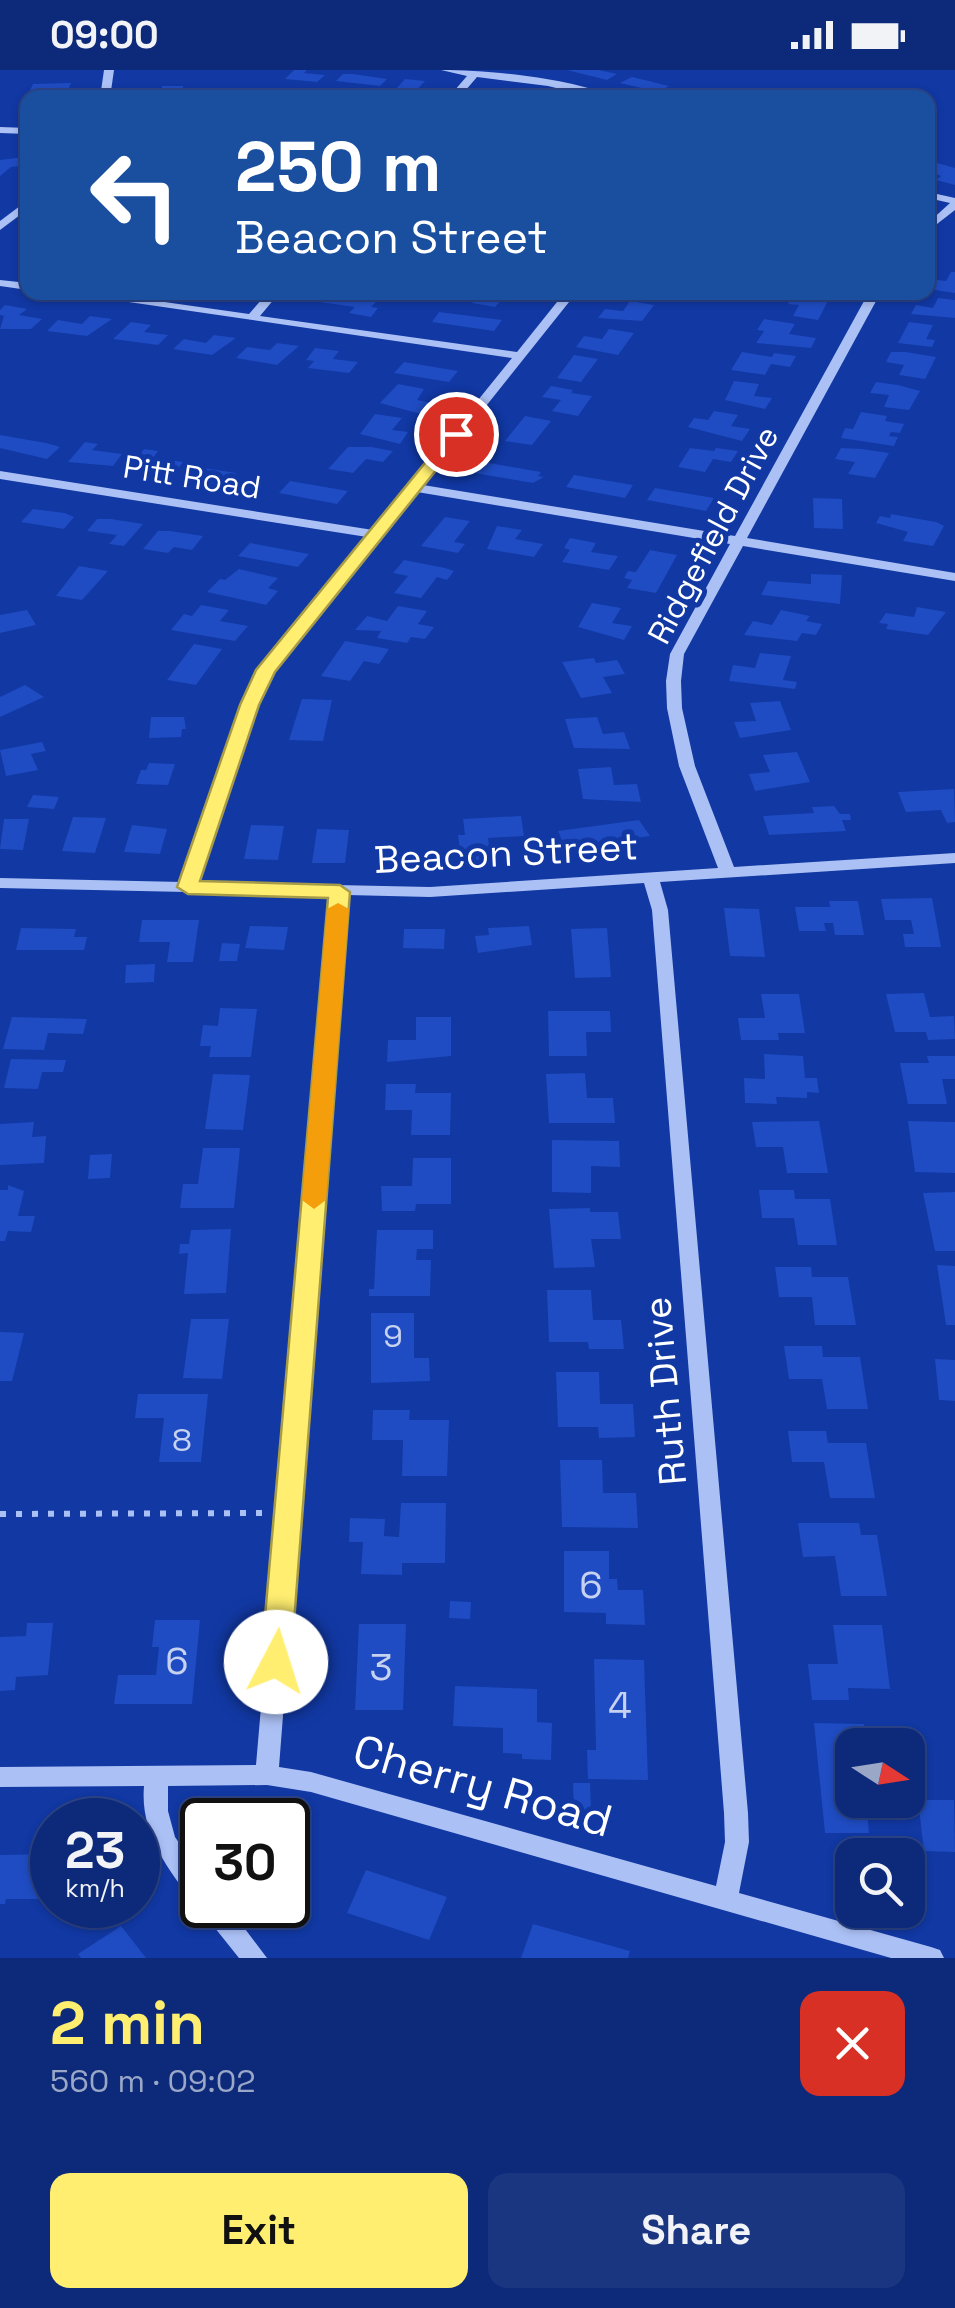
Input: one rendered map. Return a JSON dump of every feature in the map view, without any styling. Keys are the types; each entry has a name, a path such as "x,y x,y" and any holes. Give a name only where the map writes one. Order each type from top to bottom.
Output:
{"street":[{"path":"446,70 578,90"},
{"path":"460,90 475,73"},
{"path":"935,221 955,202"},
{"path":"0,227 20,210"},
{"path":"120,300 520,356"},
{"path":"251,319 268,300"},
{"path":"188,887 256,687 277,654 566,300"},
{"name":"Ridgefield Drive","path":"728,874 677,728 670,682 683,640 872,300"},
{"name":"Pitt Road","path":"0,475 375,534"},
{"path":"414,486 955,577"},
{"name":"Beacon Street","path":"0,882 340,892 474,890 955,858"},
{"name":"Ruth Drive","path":"652,878 660,910 736,1813 734,1868 726,1898"},
{"path":"267,1775 340,892"},
{"path":"157,1774 156,1822 180,1866"},
{"name":"Cherry Road","path":"0,1776 267,1775 354,1792 931,1958"},
{"path":"230,1928 254,1958"}],"path":[{"path":"0,1514 288,1512"}],"building":[{"path":"294,70 325,75 317,82 285,79"},
{"path":"567,70 599,70 617,74 607,80"},
{"path":"343,74 387,79 380,86 336,81"},
{"path":"632,77 669,86 650,90 620,83"},
{"path":"405,79 425,81 417,90 395,90"},
{"path":"71,83 68,90 30,90 33,84"},
{"path":"162,86 183,86 183,90 162,90"},
{"path":"20,158 20,166 11,167 0,176 0,160"},
{"path":"935,162 955,168 955,185 936,180 941,176 935,174"},
{"path":"955,272 955,293 935,290 935,280 946,281"},
{"path":"938,298 955,300 955,318 911,314 916,305 933,308"},
{"path":"378,300 371,307 378,308 371,317 349,313 355,307 320,302"},
{"path":"475,300 501,300 495,307 472,303"},
{"path":"791,300 828,300 818,320 793,316 799,305 788,304"},
{"path":"630,301 654,305 642,321 598,318 605,309 623,311"},
{"path":"5,305 27,309 19,315 42,319 31,329 0,329 4,316 0,310"},
{"path":"439,312 502,320 494,331 432,322"},
{"path":"90,316 112,319 87,336 47,331 58,320 82,324"},
{"path":"764,319 795,324 789,334 816,338 811,348 756,343 764,331 757,330"},
{"path":"131,322 151,325 144,332 168,335 158,345 113,339"},
{"path":"909,322 933,325 926,339 935,340 932,347 898,343"},
{"path":"609,329 634,333 618,355 576,347 584,336 602,339"},
{"path":"214,335 236,338 212,355 173,349 184,339 206,343"},
{"path":"277,343 299,346 277,365 236,358 247,347 270,350"},
{"path":"315,348 339,351 333,359 358,362 349,373 308,368 314,361 306,360"},
{"path":"742,352 796,356 790,367 771,364 765,375 731,370"},
{"path":"891,352 936,357 925,379 899,375 904,365 886,362"},
{"path":"574,355 598,359 581,382 557,378"},
{"path":"404,362 458,371 449,382 394,373"},
{"path":"734,381 759,384 754,396 772,398 765,409 725,400"},
{"path":"876,382 920,391 909,410 884,407 889,395 870,393"},
{"path":"398,384 424,389 417,400 432,403 421,414 380,403"},
{"path":"551,386 592,396 578,416 552,411 561,400 542,397"},
{"path":"714,411 738,415 731,426 750,429 742,441 688,427 694,418 708,420"},
{"path":"861,412 887,416 885,421 904,424 900,433 891,432 889,436 898,437 894,446 841,438 845,428 853,429"},
{"path":"375,414 402,418 392,430 408,432 400,444 360,434"},
{"path":"525,416 551,421 532,445 505,441"},
{"path":"0,435 60,447 47,459 0,448"},
{"path":"85,442 98,444 92,450 122,454 113,466 68,462"},
{"path":"348,447 393,451 383,462 366,459 353,473 328,469"},
{"path":"690,448 738,451 731,462 713,459 705,472 678,467"},
{"path":"841,448 889,453 875,478 848,474 855,462 835,459"},
{"path":"144,449 158,451 153,458 183,462 174,474 129,469"},
{"path":"483,462 541,472 538,476 544,477 533,483 474,473"},
{"path":"197,467 236,473 226,486 186,480"},
{"path":"574,475 633,485 625,498 566,487"},
{"path":"290,481 348,491 337,504 279,493"},
{"path":"655,488 714,498 706,511 647,500"},
{"path":"813,498 842,499 843,529 814,528"},
{"path":"33,509 74,517 64,529 21,522"},
{"path":"891,514 944,526 933,546 903,541 908,532 876,523 880,516 890,518"},
{"path":"445,517 470,521 454,542 465,544 458,553 421,546"},
{"path":"97,519 143,524 124,546 109,544 117,535 87,531"},
{"path":"497,526 522,530 515,539 543,544 534,557 487,549"},
{"path":"158,531 203,536 192,550 174,547 168,553 143,549"},
{"path":"570,538 596,543 591,552 618,556 609,570 562,562 570,550 564,548"},
{"path":"250,543 309,554 298,567 238,556"},
{"path":"650,550 677,555 656,593 627,588 632,580 624,578 628,571 636,572"},
{"path":"404,560 454,571 447,580 437,577 421,598 394,593 408,576 393,573"},
{"path":"79,566 108,571 82,600 56,596"},
{"path":"239,569 278,578 268,588 278,591 266,605 207,592"},
{"path":"811,574 842,575 840,604 761,595 768,581 811,584"},
{"path":"592,603 621,608 612,623 632,626 624,640 578,627"},
{"path":"201,605 229,610 220,621 248,626 235,641 171,630 184,614 192,616"},
{"path":"398,606 427,611 418,624 434,627 425,639 411,637 407,643 377,638 381,631 355,630 367,616 387,621"},
{"path":"917,607 946,612 928,635 886,629 888,624 879,623 886,613 914,617"},
{"path":"27,610 36,625 0,633 0,615"},
{"path":"781,610 810,616 806,621 822,624 816,635 802,633 797,641 744,635 753,621 772,625"},
{"path":"345,641 389,649 379,664 364,661 350,681 321,676"},
{"path":"194,644 222,649 196,685 167,680"},
{"path":"760,653 791,656 783,680 797,682 795,689 729,681 733,665 755,668"},
{"path":"594,658 596,663 617,660 625,674 603,677 612,693 581,698 562,662"},
{"path":"25,685 44,697 0,717 0,697"},
{"path":"302,699 332,700 323,741 289,740"},
{"path":"780,701 791,730 740,738 734,722 756,721 750,703"},
{"path":"151,717 184,717 186,729 182,729 181,737 149,738"},
{"path":"597,717 603,734 624,732 630,749 574,748 565,719"},
{"path":"42,742 46,751 31,754 38,770 6,776 0,750"},
{"path":"797,752 810,782 755,791 749,774 770,772 763,755"},
{"path":"149,763 175,764 168,785 136,784 141,770 146,770"},
{"path":"611,767 614,785 637,784 641,802 583,799 578,769"},
{"path":"954,789 955,822 947,823 941,810 906,812 898,792"},
{"path":"33,795 59,797 54,809 27,807"},
{"path":"834,806 840,814 850,814 851,820 842,820 846,831 769,835 763,816 814,813 812,807"},
{"path":"521,816 524,836 488,838 491,860 461,861 458,835 465,835 463,819"},
{"path":"73,817 106,818 95,853 62,851"},
{"path":"4,819 29,819 23,850 0,849"},
{"path":"639,820 650,836 601,843 604,848 582,851 575,841 563,843 558,831"},
{"path":"132,825 167,829 160,854 124,852"},
{"path":"251,825 284,826 278,860 244,859"},
{"path":"317,829 349,830 345,863 312,863"},
{"path":"932,898 941,947 905,947 903,934 914,934 911,920 885,920 881,899"},
{"path":"829,901 858,901 864,935 835,935 833,923 824,923 826,931 799,931 795,907 830,907"},
{"path":"724,908 759,909 765,957 730,956"},
{"path":"142,920 199,920 193,962 167,962 170,942 139,942"},
{"path":"250,926 288,927 284,950 245,948"},
{"path":"529,926 532,945 478,953 475,936 489,935 488,928"},
{"path":"21,928 76,929 74,937 87,937 84,950 16,950"},
{"path":"607,928 611,977 575,978 571,929"},
{"path":"404,929 445,929 444,949 403,948"},
{"path":"222,943 240,944 237,961 219,961"},
{"path":"155,964 154,982 125,983 126,965"},
{"path":"924,993 930,1017 954,1016 955,1039 928,1040 926,1032 895,1032 886,994"},
{"path":"761,994 799,994 805,1033 778,1033 779,1040 741,1040 738,1018 765,1018"},
{"path":"220,1008 257,1009 251,1057 209,1057 211,1046 200,1046 203,1025 218,1026"},
{"path":"548,1011 610,1011 611,1032 586,1032 587,1056 549,1056"},
{"path":"12,1017 87,1019 83,1034 48,1033 44,1050 3,1049"},
{"path":"416,1017 451,1017 451,1056 387,1062 388,1040 416,1040"},
{"path":"764,1054 803,1056 805,1078 817,1078 819,1093 807,1092 807,1098 776,1097 777,1104 745,1103 744,1078 765,1079"},
{"path":"927,1056 955,1056 955,1079 942,1079 947,1104 908,1104 900,1063 929,1063"},
{"path":"11,1059 66,1060 63,1072 42,1072 38,1089 4,1088"},
{"path":"585,1073 587,1098 613,1098 615,1123 549,1123 546,1074"},
{"path":"213,1074 250,1075 243,1130 205,1129"},
{"path":"386,1084 416,1084 415,1093 451,1093 450,1135 411,1135 412,1110 385,1110"},
{"path":"819,1121 828,1173 787,1173 783,1147 756,1147 752,1122"},
{"path":"908,1121 955,1122 955,1173 915,1172"},
{"path":"34,1122 32,1137 46,1136 44,1163 0,1165 0,1124"},
{"path":"552,1140 619,1141 620,1167 591,1166 591,1193 552,1192"},
{"path":"203,1148 240,1148 234,1208 180,1208 183,1184 198,1184"},
{"path":"112,1154 110,1178 88,1179 90,1155"},
{"path":"413,1158 451,1158 451,1204 416,1204 415,1211 382,1211 381,1186 412,1186"},
{"path":"8,1185 24,1191 18,1216 35,1216 31,1232 8,1231 5,1241 0,1241 0,1190 8,1190"},
{"path":"759,1190 794,1190 795,1199 830,1199 837,1245 798,1245 794,1218 762,1218"},
{"path":"955,1192 955,1251 935,1251 923,1193"},
{"path":"590,1208 590,1212 618,1212 621,1239 591,1239 595,1267 554,1268 549,1209"},
{"path":"231,1229 226,1293 184,1294 188,1253 179,1254 180,1244 189,1244 191,1230"},
{"path":"377,1230 433,1230 433,1249 417,1249 416,1260 431,1260 430,1296 369,1296 369,1289 374,1289"},
{"path":"937,1265 955,1266 955,1325 946,1325"},
{"path":"775,1267 811,1267 812,1277 848,1277 856,1325 815,1325 812,1297 779,1297"},
{"path":"547,1290 591,1290 593,1320 621,1320 624,1349 589,1349 588,1342 549,1342"},
{"path":"371,1313 414,1313 414,1358 429,1358 430,1381 371,1383"},
{"path":"191,1319 229,1319 222,1379 183,1378"},
{"path":"0,1332 24,1333 12,1381 0,1381"},
{"path":"784,1346 822,1346 823,1357 860,1357 868,1409 827,1409 822,1379 789,1379"},
{"path":"935,1359 955,1360 955,1401 939,1400"},
{"path":"556,1372 599,1372 600,1404 633,1404 635,1437 599,1438 598,1427 558,1427"},
{"path":"138,1394 208,1394 201,1462 159,1462 164,1418 135,1418"},
{"path":"373,1410 410,1410 409,1420 449,1420 447,1476 402,1476 403,1440 372,1440"},
{"path":"788,1431 826,1431 828,1443 866,1443 875,1498 830,1498 824,1462 792,1462"},
{"path":"560,1460 602,1460 603,1493 636,1493 638,1528 562,1527"},
{"path":"401,1503 446,1503 445,1563 402,1563 402,1575 361,1574 363,1542 349,1542 350,1518 385,1519 384,1536 399,1537"},
{"path":"798,1523 859,1523 861,1535 877,1535 887,1596 841,1596 835,1556 803,1557"},
{"path":"564,1551 609,1551 609,1579 617,1579 618,1590 643,1590 645,1625 606,1624 606,1613 564,1612"},
{"path":"450,1601 471,1602 470,1619 449,1618"},
{"path":"155,1620 200,1620 192,1704 114,1704 118,1675 156,1675 159,1647 152,1647"},
{"path":"27,1623 53,1623 48,1675 16,1677 15,1690 0,1691 0,1637 26,1636"},
{"path":"359,1624 406,1624 403,1710 355,1710"},
{"path":"833,1625 882,1625 890,1689 848,1688 849,1700 812,1700 808,1664 838,1664"},
{"path":"594,1659 644,1660 648,1780 588,1779 587,1750 596,1750"},
{"path":"455,1686 537,1689 537,1722 552,1723 551,1760 522,1759 522,1754 503,1753 503,1728 453,1726"},
{"path":"814,1723 864,1724 865,1728 835,1728 835,1818 868,1818 869,1833 825,1833"},
{"path":"573,1783 590,1783 591,1810 574,1811"},
{"path":"925,1800 954,1800 955,1852 925,1851 920,1818 925,1818"},
{"path":"30,1854 30,1899 6,1899 5,1904 0,1904 0,1855"},
{"path":"366,1870 447,1897 429,1940 347,1913"},
{"path":"533,1924 630,1951 628,1958 521,1958"},
{"path":"123,1928 146,1958 81,1958 78,1954"}],"slow traffic":[{"path":"314,1200 338,909"}],"route":[{"path":"276,1662 340,892 188,887 249,705 266,670 456,434"}]}
